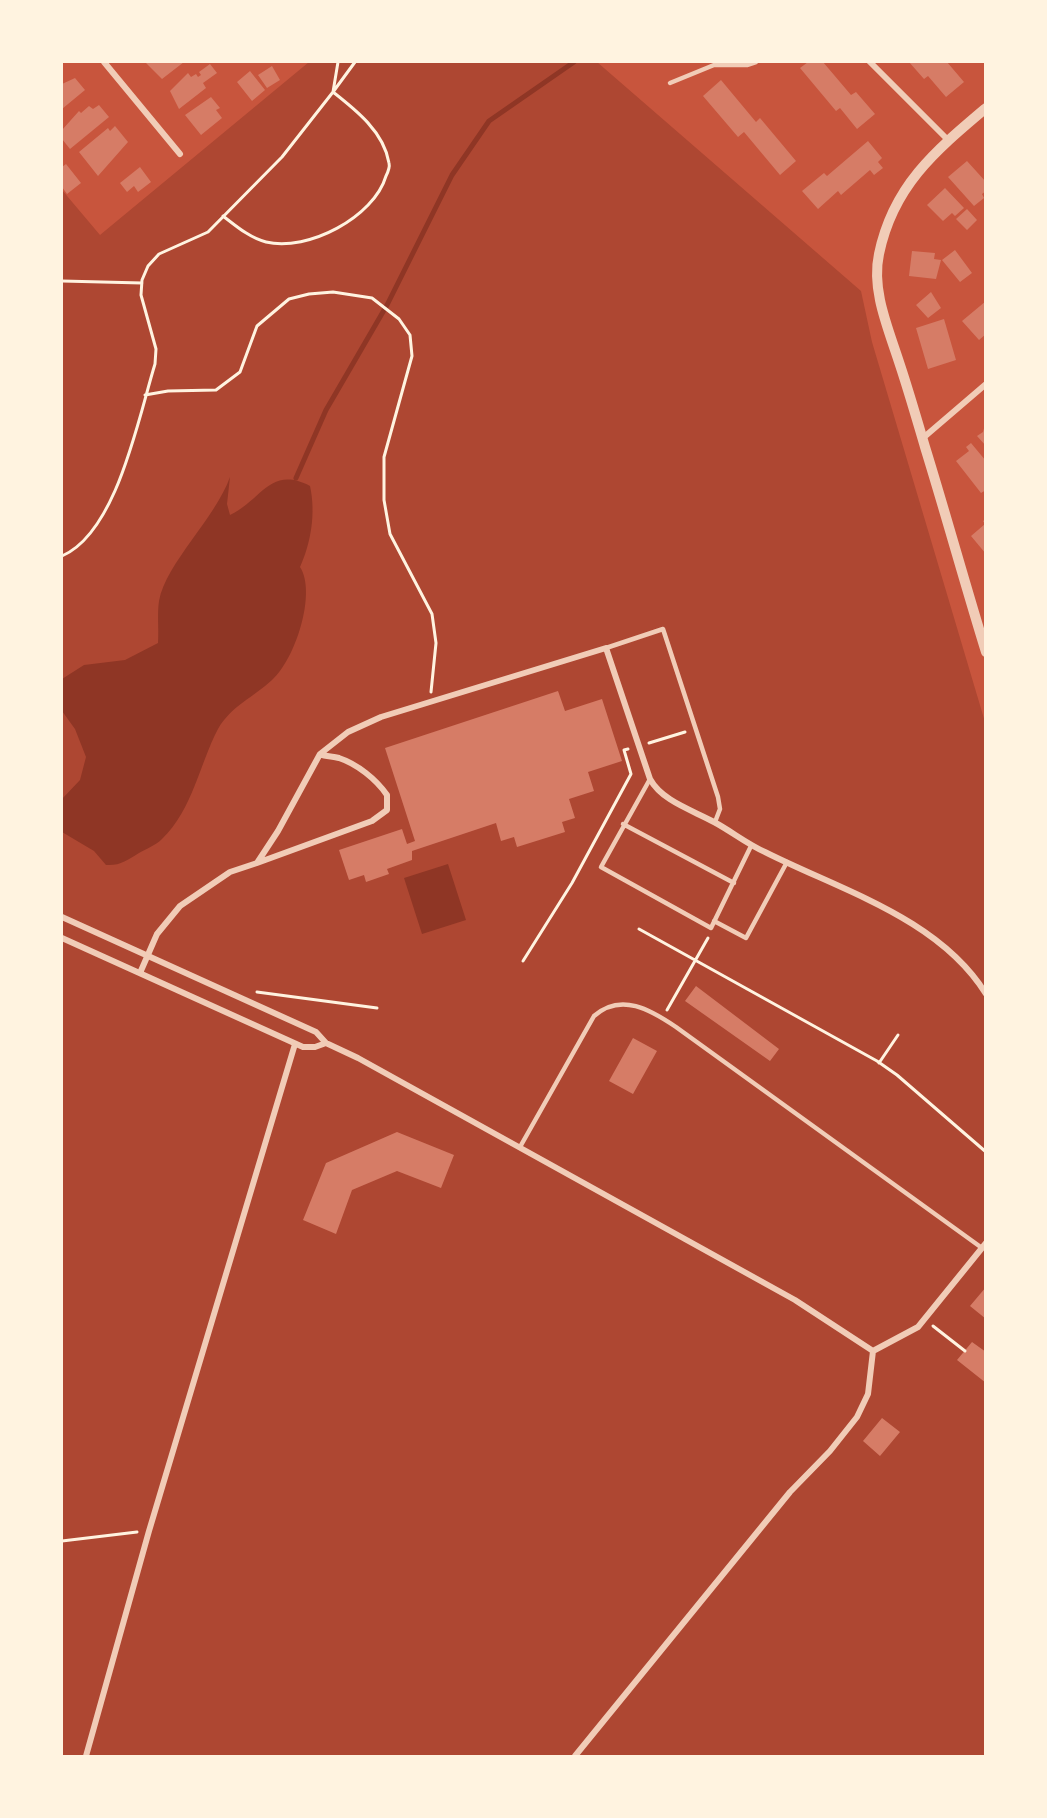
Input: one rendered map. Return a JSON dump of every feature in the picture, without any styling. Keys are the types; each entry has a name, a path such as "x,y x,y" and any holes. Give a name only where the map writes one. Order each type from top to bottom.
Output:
{"street":[{"path":"104,62 180,154"},
{"path":"870,62 948,140"},
{"path":"986,108 948,140 917,172 896,202 877,265 884,315 986,652"},
{"path":"923,438 986,384"},
{"path":"257,863 320,754 361,725 606,648 650,779 665,796 715,822 751,846 865,899 920,930 966,967 986,994"},
{"path":"140,973 162,926 180,906 230,872 363,825 387,810 387,795 376,781 348,762 320,754"},
{"path":"62,917 316,1032 326,1043 358,1058 795,1300 873,1351"},
{"path":"62,938 295,1044 309,1048 326,1043"},
{"path":"87,1756 149,1531 295,1044"},
{"path":"575,1756 790,1492 830,1451 857,1418 868,1394 870,1359 873,1351 918,1326 983,1246"}],"lane":[{"path":"670,83 714,65 747,65 756,62"},
{"path":"606,648 663,629 719,801 715,822"},
{"path":"650,779 601,867 711,928 751,846"},
{"path":"623,824 734,883"},
{"path":"714,921 746,938 787,862"},
{"path":"520,1147 589,1024 600,1010 612,1005 627,1004 663,1018 983,1246"}],"path":[{"path":"333,92 338,62"},
{"path":"62,556 89,536 104,515 121,475 155,364 156,349 141,295 142,283 148,266 159,254 176,244 201,237 223,216 282,157 355,62"},
{"path":"223,216 242,231 266,242 289,244 327,233 359,215 382,190 390,165 381,140 361,115 333,92"},
{"path":"62,281 142,283"},
{"path":"145,395 216,390 240,372 257,326 288,299 333,292 372,298 394,315 410,335 412,356 384,457 384,500 390,534 432,614 436,643 430,702"},
{"path":"523,961 572,883 631,774 624,750 696,729"},
{"path":"663,1018 702,949 711,928"},
{"path":"639,929 695,958 879,1063 897,1075 986,1152"},
{"path":"250,992 377,1008"},
{"path":"879,1063 898,1035"},
{"path":"932,1325 965,1350"},
{"path":"62,1541 149,1531"}],"shaded area":[{"path":"309,62 597,62 861,291 872,342 985,722 985,1756 62,1756 62,190 100,235"},
{"path":"230,477 227,504 230,515 275,482 296,481 310,486 313,507 311,528 300,567 305,578 306,593 301,626 281,670 223,721 211,743 188,801 173,827 154,845 123,862 106,865 94,851 62,832 62,799 80,780 86,757 75,729 62,711 62,679 84,665 125,660 158,643 158,606 163,586 214,509"},
{"path":"448,864 466,920 422,934 404,878"}],"building":[{"path":"145,62 184,62 162,79"},
{"path":"808,62 823,62 851,95 856,92 875,114 857,129 840,108 836,111 800,68"},
{"path":"909,62 947,62 964,82 946,97 928,76 924,79"},
{"path":"210,64 217,73 203,83 206,88 179,109 170,91 188,73 191,77 196,74 198,77 201,75 199,72"},
{"path":"272,66 280,80 267,88 258,75"},
{"path":"250,71 265,90 252,101 237,82"},
{"path":"75,78 85,90 62,109 62,84"},
{"path":"721,80 756,122 760,118 796,161 780,175 744,132 738,137 703,96"},
{"path":"211,97 220,108 216,110 222,118 201,135 185,115"},
{"path":"99,105 109,117 70,149 62,139 62,130 79,111 81,113 89,106 93,109"},
{"path":"115,126 128,142 98,176 79,152 108,128 110,131"},
{"path":"868,141 882,158 878,162 883,168 874,175 870,170 841,195 838,191 818,209 802,191 824,173 827,176"},
{"path":"967,161 986,182 986,191 982,194 984,198 974,206 948,177"},
{"path":"66,164 81,183 67,194 62,187 62,167"},
{"path":"140,167 151,182 138,192 134,186 127,192 120,183"},
{"path":"945,188 964,208 955,216 952,213 943,221 927,205"},
{"path":"967,209 977,220 967,230 956,219"},
{"path":"955,250 972,273 960,282 942,260"},
{"path":"912,251 935,253 934,259 941,260 936,279 909,276"},
{"path":"931,292 941,308 928,318 916,305"},
{"path":"986,301 986,334 979,340 962,321"},
{"path":"944,319 956,360 928,369 916,328"},
{"path":"986,421 986,446 977,436 983,432"},
{"path":"971,443 986,461 986,490 981,493 956,461 969,451 966,447"},
{"path":"986,519 986,554 971,536 985,524 983,521"},
{"path":"558,691 565,711 602,699 622,761 588,772 594,791 569,799 575,818 562,822 565,832 517,847 514,837 501,841 496,823 412,851 412,860 387,869 389,874 366,882 364,875 349,880 339,850 402,829 407,844 415,841 385,748"},
{"path":"696,986 779,1049 770,1061 685,1001"},
{"path":"633,1038 657,1051 633,1094 609,1081"},
{"path":"397,1132 454,1155 441,1188 397,1171 352,1190 336,1234 303,1220 326,1163"},
{"path":"986,1287 986,1319 970,1306"},
{"path":"972,1342 986,1352 986,1383 957,1360"},
{"path":"882,1418 900,1432 880,1456 863,1441"}],"waterway":[{"path":"296,478 326,410 387,305 452,175 489,121 574,62"}]}
